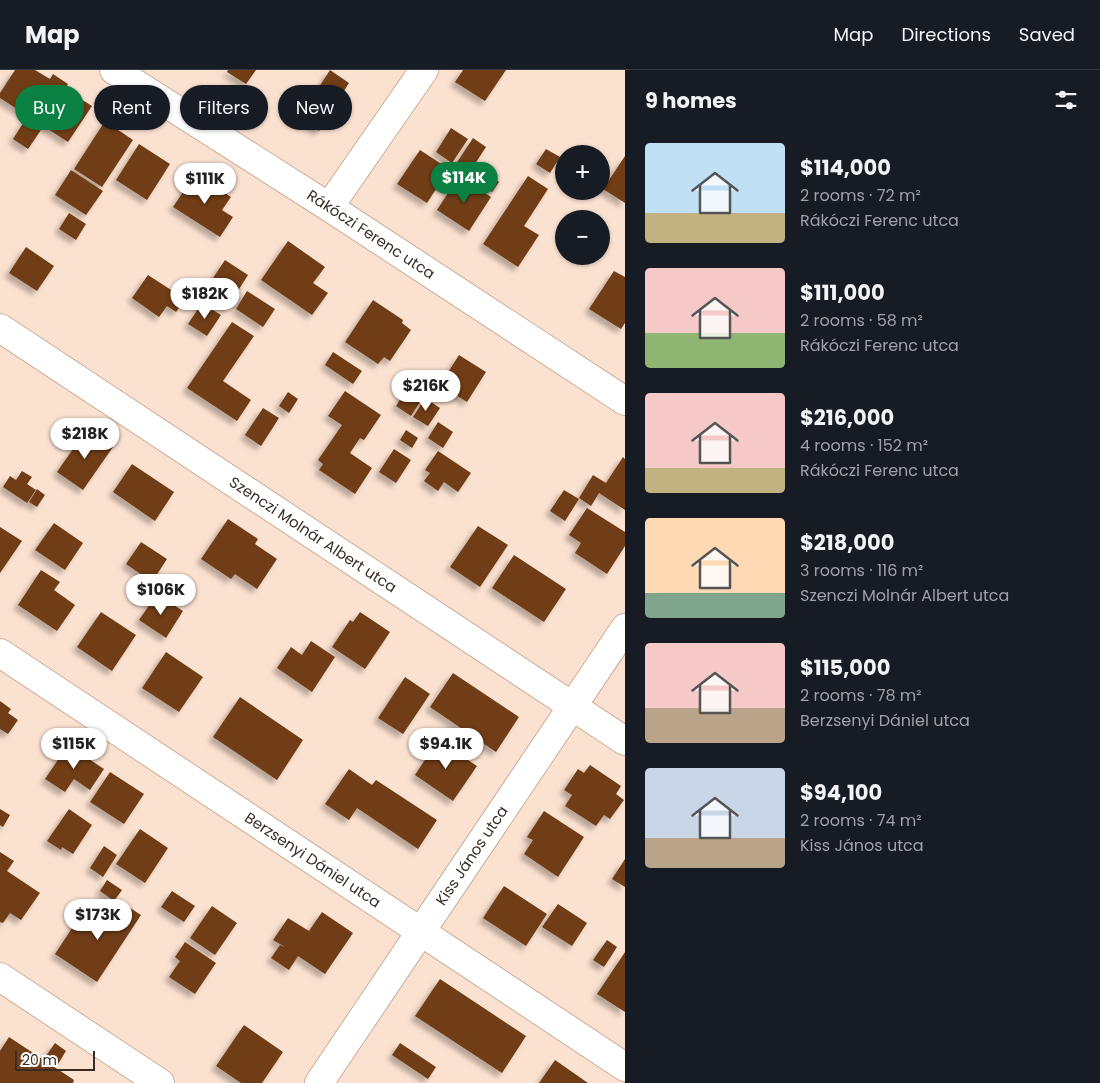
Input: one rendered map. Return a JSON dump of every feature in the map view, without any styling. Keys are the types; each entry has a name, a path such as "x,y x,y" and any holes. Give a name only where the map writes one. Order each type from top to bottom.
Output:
{"street":[{"name":"Rákóczi Ferenc utca","path":"114,70 625,401"},
{"path":"329,208 424,70"},
{"name":"Szenczi Molnár Albert utca","path":"0,328 625,741"},
{"name":"Kiss János utca","path":"319,1083 625,628"},
{"name":"Berzsenyi Dániel utca","path":"0,652 625,1067"},
{"path":"0,977 160,1083"}],"building":[{"path":"15,70 35,70 50,79 53,74 68,84 15,85 15,108 0,98 0,93"},
{"path":"228,70 256,70 246,84 227,72"},
{"path":"330,70 349,83 348,85 320,85"},
{"path":"463,70 506,70 485,101 455,82"},
{"path":"84,101 92,106 84,118"},
{"path":"451,128 468,139 452,163 436,152"},
{"path":"19,130 41,130 28,149 13,139"},
{"path":"49,130 76,130 68,142"},
{"path":"99,130 118,130 133,140 102,187 74,169"},
{"path":"473,138 486,147 467,176 454,167"},
{"path":"139,144 170,164 147,200 116,180"},
{"path":"546,149 555,154 555,165 550,173 536,164"},
{"path":"420,150 449,169 427,203 397,184"},
{"path":"625,156 625,203 610,193 610,178"},
{"path":"480,169 499,182 492,192 473,180"},
{"path":"71,170 103,191 86,215 55,195"},
{"path":"195,174 231,197 222,210 233,217 220,237 173,207"},
{"path":"459,176 491,197 469,231 437,210"},
{"path":"528,176 548,189 524,226 539,235 518,267 483,244"},
{"path":"69,213 86,224 76,240 59,229"},
{"path":"288,241 325,267 313,283 328,293 312,315 261,280"},
{"path":"26,247 54,266 37,291 9,273"},
{"path":"225,260 248,275 227,308 203,293"},
{"path":"614,271 625,277 625,323 621,329 589,309"},
{"path":"148,275 185,299 176,312 167,306 159,317 132,298"},
{"path":"247,291 275,309 263,327 236,309"},
{"path":"373,300 403,320 402,323 411,330 390,361 384,357 378,364 345,342"},
{"path":"202,303 221,315 207,336 188,324"},
{"path":"232,322 254,336 223,381 251,400 237,421 187,388"},
{"path":"333,352 362,371 353,384 325,365"},
{"path":"459,355 486,372 467,402 440,385"},
{"path":"418,372 433,382 411,416 396,406"},
{"path":"345,391 381,415 364,440 360,438 350,453 372,468 355,494 319,470 323,464 318,460 342,425 328,416"},
{"path":"288,392 298,399 289,413 279,406"},
{"path":"425,398 440,408 428,426 413,417"},
{"path":"263,408 279,418 261,446 245,435"},
{"path":"438,422 453,432 443,448 428,438"},
{"path":"87,429 113,447 83,490 57,472"},
{"path":"406,430 418,438 412,448 400,440"},
{"path":"394,449 411,460 396,483 379,472"},
{"path":"438,451 471,473 458,492 444,482 438,491 424,481 430,473 425,470"},
{"path":"623,457 625,459 625,510 599,493 591,506 579,498 593,475 606,483"},
{"path":"132,464 174,492 155,521 113,492"},
{"path":"22,471 32,477 27,484 36,490 27,503 3,487 10,476 16,480"},
{"path":"37,489 45,495 37,507 29,502"},
{"path":"564,490 579,499 565,521 550,511"},
{"path":"587,508 625,532 625,546 607,574 575,553 581,543 569,535"},
{"path":"228,519 258,539 255,544 277,559 257,589 235,574 231,579 201,559"},
{"path":"54,523 83,543 65,570 35,550"},
{"path":"478,526 508,545 480,587 450,567"},
{"path":"0,527 22,541 0,573"},
{"path":"141,542 167,559 152,582 126,564"},
{"path":"514,555 566,589 544,622 492,588"},
{"path":"41,570 60,582 54,590 75,605 57,631 18,605"},
{"path":"157,594 183,611 166,638 139,620"},
{"path":"101,612 136,635 112,671 77,647"},
{"path":"360,612 390,632 365,669 332,647 350,620 353,622"},
{"path":"311,641 335,657 312,692 277,668 291,647 302,655"},
{"path":"166,652 203,677 179,712 142,688"},
{"path":"453,673 519,717 496,752 430,707"},
{"path":"405,677 430,694 403,734 378,718"},
{"path":"240,697 303,740 277,780 213,737"},
{"path":"0,701 11,709 8,713 18,720 8,734 0,729"},
{"path":"438,740 477,766 453,801 415,775"},
{"path":"68,745 104,769 90,790 74,779 65,792 45,779"},
{"path":"590,765 621,786 616,794 624,800 610,819 604,815 596,826 565,806 572,795 564,790 578,769 584,773"},
{"path":"349,769 372,785 376,780 437,820 418,849 357,808 349,820 325,804"},
{"path":"110,772 144,794 124,824 90,802"},
{"path":"0,809 10,815 3,827 0,825"},
{"path":"69,809 92,825 73,854 62,847 61,850 47,841"},
{"path":"544,811 584,837 558,877 524,854 533,840 527,837"},
{"path":"140,829 168,848 145,883 116,864"},
{"path":"104,846 117,855 103,877 90,868"},
{"path":"0,852 14,861 7,871 40,893 21,920 10,913 3,923 0,922"},
{"path":"625,859 625,887 612,879"},
{"path":"107,880 122,890 114,901 100,891"},
{"path":"504,886 547,914 526,946 483,918"},
{"path":"172,891 195,906 184,922 161,907"},
{"path":"118,900 141,915 97,982 55,954 80,916 99,928"},
{"path":"558,904 587,923 572,946 542,927"},
{"path":"212,906 237,923 215,955 190,938"},
{"path":"322,912 353,933 325,974 298,956 289,970 271,958 280,945 285,947 273,940 288,918 309,931"},
{"path":"607,940 617,947 604,967 593,960"},
{"path":"185,942 216,963 195,994 169,977 180,961 175,957"},
{"path":"625,952 625,1012 597,994"},
{"path":"440,979 526,1036 502,1073 415,1016"},
{"path":"244,1025 283,1052 262,1083 241,1083 216,1066"},
{"path":"9,1037 74,1080 73,1083 0,1083 0,1051"},
{"path":"55,1043 66,1051 58,1064 46,1056"},
{"path":"400,1043 436,1067 428,1079 392,1055"},
{"path":"555,1060 588,1083 539,1083"}]}
